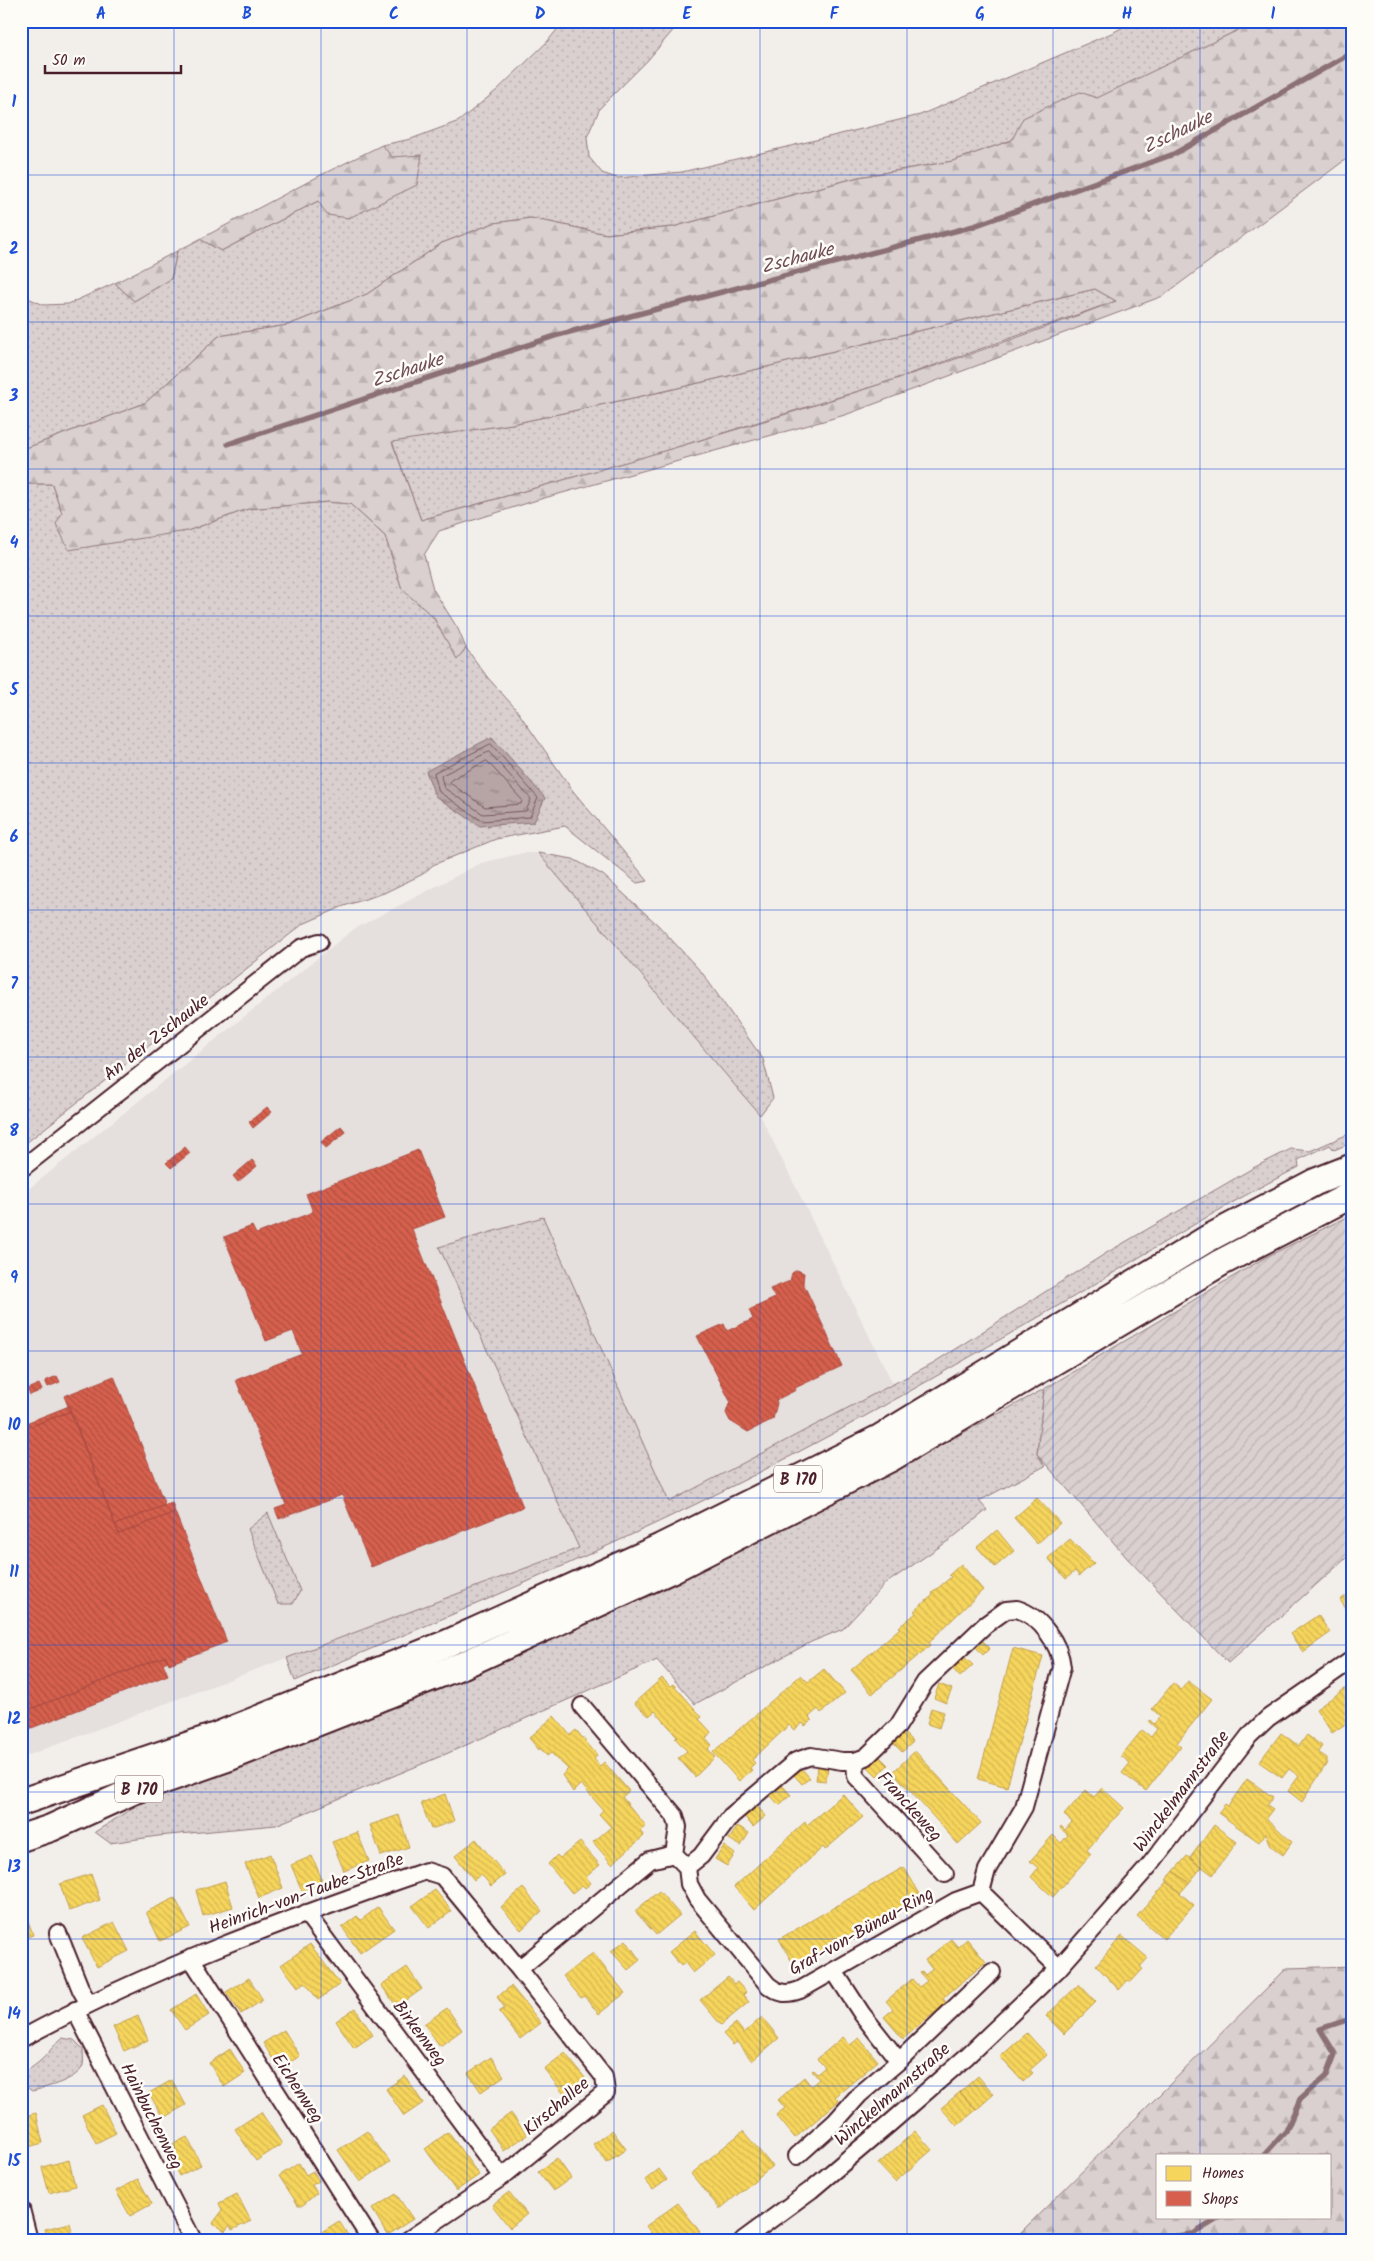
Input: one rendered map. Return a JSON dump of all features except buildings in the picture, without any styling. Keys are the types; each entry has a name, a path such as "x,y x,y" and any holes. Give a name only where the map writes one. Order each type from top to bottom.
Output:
{"main road":[{"name":"B 170","path":"21,1802 216,1736 448,1643 661,1547 878,1439 1207,1239 1315,1182 1353,1167"},
{"name":"B 170","path":"21,1838 51,1828 133,1791 230,1758 463,1666 673,1569 889,1458 1220,1262 1353,1194"}],"street":[{"name":"An der Zschauke","path":"21,1169 301,948 319,942"},
{"path":"674,1854 687,1867 701,1856 731,1816 796,1761 810,1756 855,1761 866,1757 898,1726 925,1682 985,1625 1006,1610 1017,1609 1031,1616 1051,1637 1061,1654 1062,1668 1024,1807 987,1870 981,1892 1059,1968"},
{"name":"Winckelmannstraße","path":"743,2240 811,2190 966,2057 1059,1968 1149,1866 1248,1736 1268,1718 1353,1659"},
{"path":"582,1706 675,1816 678,1827 674,1854"},
{"name":"Franckeweg","path":"855,1761 856,1776 945,1874"},
{"path":"520,1969 650,1860 674,1854"},
{"name":"Graf-von-Bünau-Ring","path":"687,1867 689,1884 697,1899 768,1985 777,1992 788,1994 800,1990 956,1901 981,1892"},
{"name":"Heinrich-von-Taube-Straße","path":"21,2039 82,2007 191,1958 306,1913 426,1871 442,1876 520,1969"},
{"name":"Birkenweg","path":"306,1913 502,2177"},
{"path":"58,1933 81,1990 82,2007"},
{"name":"Eichenweg","path":"191,1958 371,2240"},
{"name":"Kirschallee","path":"408,2240 502,2177 606,2092 604,2077 520,1969"},
{"name":"Winckelmannstraße","path":"834,1970 862,2014 899,2061"},
{"name":"Winckelmannstraße","path":"797,2156 835,2122 859,2094 899,2061 992,1972"},
{"name":"Hainbuchenweg","path":"82,2007 193,2240"},
{"path":"21,2209 29,2240"}],"shaded area":[{"path":"523,853 538,853 760,1115 893,1384 668,1502 543,1218 440,1247 579,1548 21,1758 21,1195 354,929 481,863"}],"green space":[{"path":"564,21 681,21 647,61 600,108 587,137 589,157 602,173 617,178 682,172 920,115 1114,32 1134,21 1257,21 1012,140 953,161 859,177 673,227 606,234 531,218 494,223 442,243 367,294 288,325 219,336 145,403 21,450 21,295 44,305 68,304 115,283 134,301 171,279 177,251 200,239 221,251 318,201 392,157 382,145 411,139 459,121 497,90 547,42"},
{"path":"1257,21 1353,21 1353,154 1163,296 845,415 537,500 439,531 424,555 433,589 458,629 466,648 457,659 433,617 402,589 385,536 350,504 327,502 248,509 187,531 69,550 56,524 62,513 52,484 28,484 21,468 21,450 145,403 219,336 288,325 367,294 442,243 494,223 531,218 606,234 673,227 859,177 953,161 1012,140 1023,118 1080,92 1097,98","holes":["1095,289 1116,301 945,363 771,419 421,520 392,442 512,424 665,391"]},
{"path":"382,145 392,157 422,155 417,185 349,218 327,215 318,201 221,251 200,239 321,175"},
{"path":"177,251 171,279 134,301 115,283"},
{"path":"1095,289 1116,301 878,385 642,458 421,520 392,441 512,424 665,391"},
{"path":"21,468 28,484 52,484 62,513 187,531 248,509 327,502 350,504 385,536 402,589 433,617 457,658 466,648 488,678 516,709 573,791 648,881 637,883 565,826 496,839 433,865 423,874 384,893 344,906 303,924 21,1147 21,744 23,679 21,670"},
{"path":"538,853 573,859 603,875 658,925 703,974 763,1059 773,1098 760,1115"},
{"path":"1353,1132 1353,1142 1334,1150 1330,1145 1298,1160 1299,1167 1202,1220 905,1394 757,1474 561,1567 295,1681 287,1658 579,1548 439,1247 543,1217 669,1502 933,1363 1108,1252 1253,1168 1291,1149 1310,1151"},
{"path":"1353,1214 1353,1552 1228,1663 1127,1558 1037,1454 1044,1389 1266,1257"},
{"path":"1044,1389 1037,1454 1045,1466 979,1501 987,1510 951,1539 885,1584 843,1629 811,1642 695,1704 657,1660 446,1754 276,1825 158,1836 110,1843 95,1832 142,1802 256,1762 446,1686 666,1587 904,1465"},
{"path":"268,1513 300,1591 293,1604 278,1604 248,1529"},
{"path":"1353,1966 1353,2240 1013,2240 1287,1968"},
{"path":"62,2038 74,2040 83,2049 83,2065 76,2075 69,2079 32,2091 23,2082 23,2075 42,2060"}],"water":[{"path":"492,737 545,798 534,822 480,826 435,796 426,771"}],"waterway":[{"name":"Zschauke","path":"228,444 558,335 974,226 1174,154 1353,52"},
{"path":"1265,2154 1286,2131 1300,2099 1327,2075 1335,2054 1320,2029 1353,2018"},
{"path":"1146,2240 1193,2234 1219,2218"}]}
